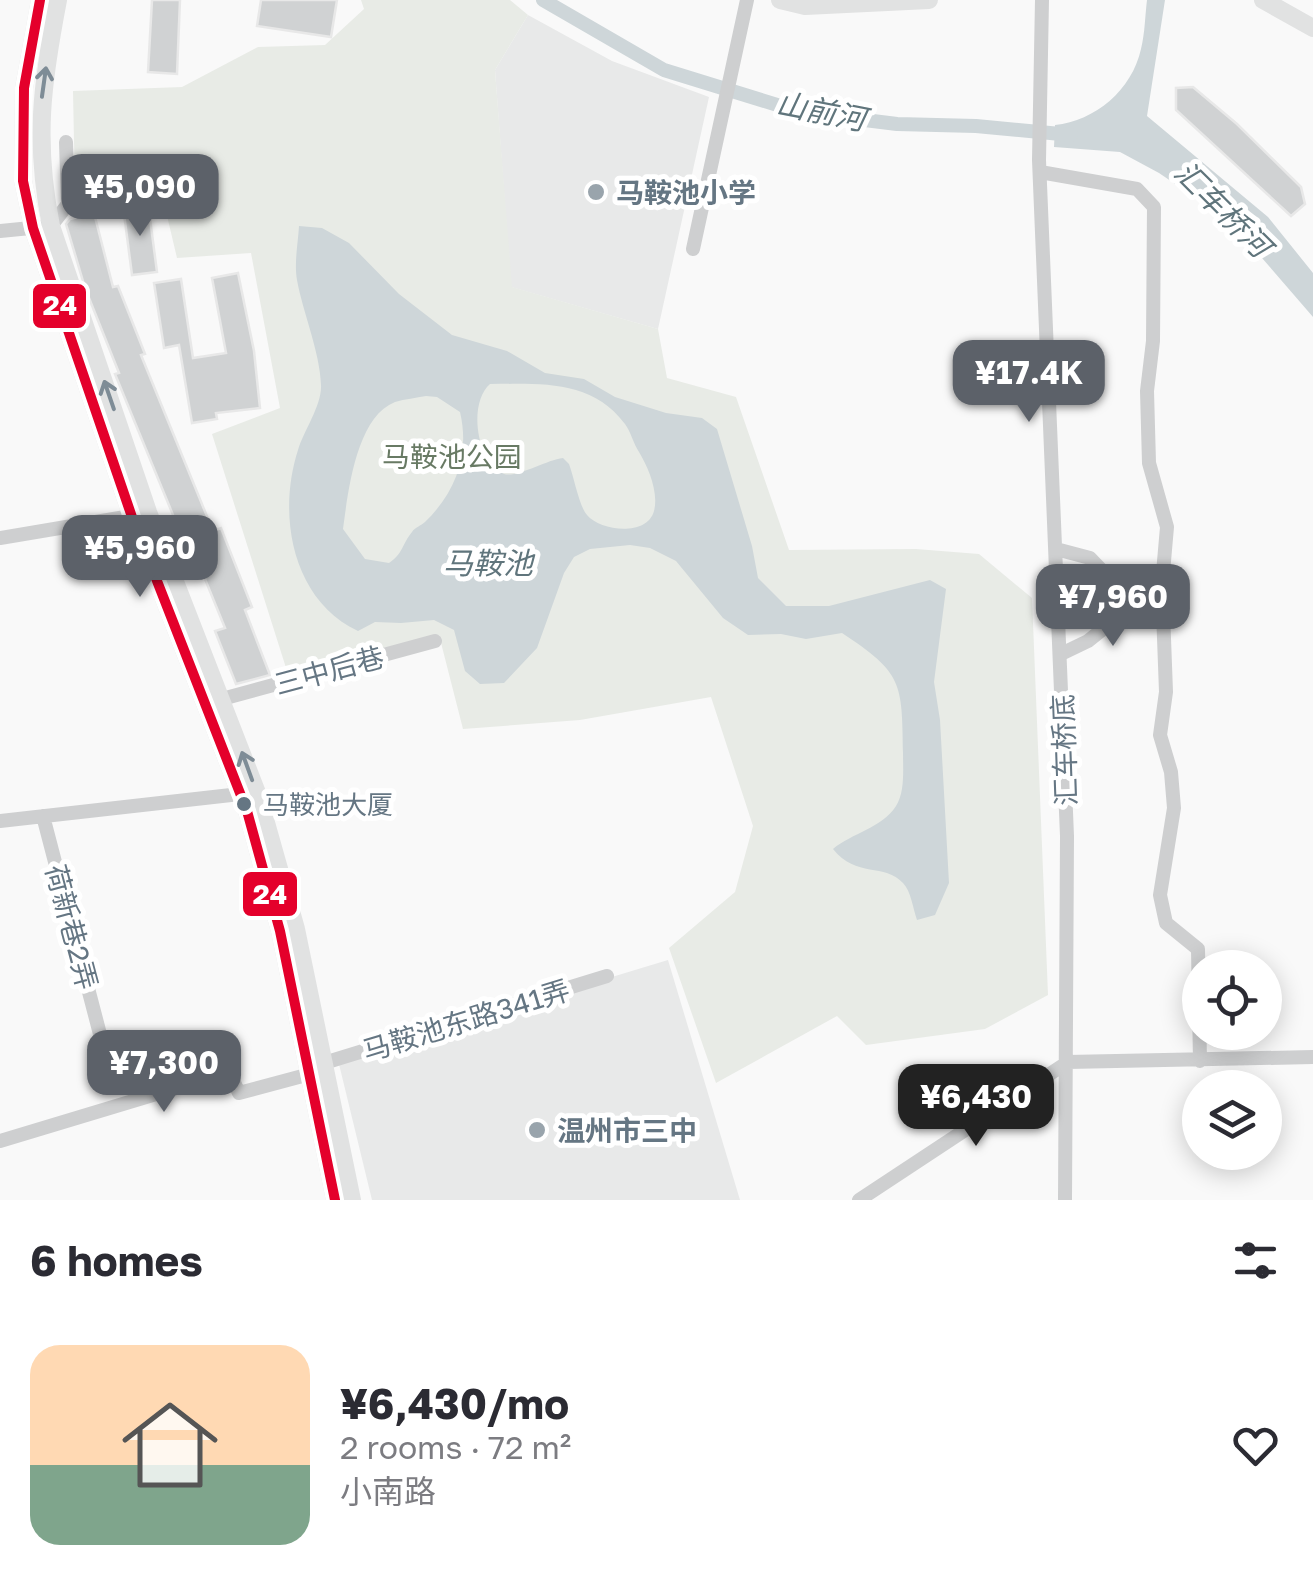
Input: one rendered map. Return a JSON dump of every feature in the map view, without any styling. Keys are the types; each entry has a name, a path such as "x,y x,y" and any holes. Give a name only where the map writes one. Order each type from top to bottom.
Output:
{"main road":[{"path":"40,0 24,88 22,181 42,227 240,794 352,1200"},
{"path":"42,227 41,89 58,0"},
{"path":"780,0 805,6 929,0"},
{"path":"1262,0 1313,28"},
{"path":"140,515 222,699 275,854 296,929 335,1200"}],"street":[{"path":"693,249 747,0"},
{"name":"汇车桥底","path":"1042,0 1039,166 1068,836 1066,1200"},
{"path":"0,231 42,227 68,204 66,142"},
{"path":"1039,166 1137,189 1154,207 1153,323 1147,391 1149,463 1166,526 1162,584 1166,692 1160,735 1174,808 1160,895 1166,923 1198,948 1200,1061"},
{"path":"0,538 140,515"},
{"path":"1056,549 1090,558 1113,582 1162,584"},
{"path":"1061,654 1088,641 1114,621 1162,622"},
{"name":"三中后巷","path":"222,699 436,641"},
{"path":"0,821 240,794"},
{"name":"荷新巷2弄","path":"43,816 101,1038"},
{"name":"马鞍池东路341弄","path":"0,1142 229,1072 239,1093 607,976"},
{"path":"859,1200 1068,1062 1313,1057"}],"shaded area":[{"name":"马鞍池小学","path":"528,15 612,61 709,97 658,329 511,287 495,70"},
{"name":"温州市三中","path":"668,960 740,1200 372,1200 338,1060"}],"green space":[{"name":"马鞍池公园","path":"361,0 510,0 528,15 495,70 512,287 658,329 667,378 736,397 789,550 916,549 979,554 1032,598 1048,995 985,1029 866,1045 837,1016 716,1083 669,948 735,892 753,826 711,697 580,720 463,729 439,635 287,671 212,434 280,408 251,253 177,258 160,186 75,192 73,91 182,87 258,47 325,45 364,9"}],"water":[{"name":"汇车桥河","path":"1147,0 1165,0 1147,116 1268,217 1313,273 1313,317 1230,221 1159,173 1120,152 1054,147 1055,125 1097,110 1129,78 1141,49"},
{"name":"马鞍池","path":"299,226 322,228 349,243 399,294 452,335 507,351 545,373 584,379 615,397 666,413 702,418 717,429 758,578 786,606 829,606 930,580 946,589 934,682 940,720 949,883 935,915 917,920 910,895 896,877 851,864 833,849 890,814 899,800 903,781 902,710 895,682 877,659 842,633 806,639 781,634 748,635 723,618 676,561 650,548 630,545 590,549 574,557 564,573 537,648 504,683 480,684 465,671 454,630 434,620 375,622 358,631 318,599 304,577 290,528 292,475 319,401 321,385 297,280","holes":["490,384 564,387 597,399 611,409 627,427 652,480 655,504 650,519 623,529 593,520 584,511 569,464 563,458 510,475 494,468 481,446 477,418 483,393","437,397 460,412 463,443 458,472 445,498 413,530 394,560 389,563 365,559 343,529 351,477 363,439 382,410 395,402"]}],"building":[{"path":"152,0 180,0 177,74 148,72"},
{"path":"261,0 337,0 331,37 257,26"},
{"path":"1193,87 1301,187 1305,204 1291,216 1176,110 1176,88"},
{"path":"148,203 157,272 132,275 123,206"},
{"path":"94,213 113,287 118,286 145,354 141,355 213,531 221,528 252,607 245,610 270,675 236,684 215,631 225,628 185,530 180,532 115,374 119,373 85,288 66,224 70,219"},
{"path":"238,273 254,351 260,408 216,413 217,419 192,423 179,345 164,348 154,283 181,279 193,358 226,353 212,278"}],"waterway":[{"name":"山前河","path":"543,0 664,70 800,112 897,124 1071,135"}],"transit line":[{"name":"24","path":"40,0 24,88 23,181 33,228 132,517 247,811 280,931 335,1200"}],"place":[{"name":"马鞍池小学","path":"596,192"},
{"name":"马鞍池大厦","path":"244,804"},
{"name":"温州市三中","path":"537,1130"}]}
